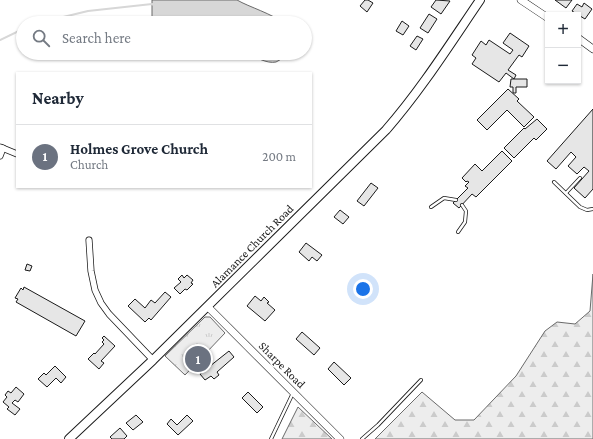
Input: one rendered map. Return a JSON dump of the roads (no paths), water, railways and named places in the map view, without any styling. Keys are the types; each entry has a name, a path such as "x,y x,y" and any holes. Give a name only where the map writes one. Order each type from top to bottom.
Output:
{"main road":[{"name":"Alamance Church Road","path":"69,439 208,307 386,130 414,96 480,0"}],"street":[{"path":"520,0 545,16"},
{"path":"581,40 593,49"},
{"path":"0,156 2,148 16,154"},
{"path":"89,240 91,271 95,290 101,303 109,314 153,360"},
{"name":"Sharpe Road","path":"208,307 340,439"}],"lane":[{"path":"566,193 580,178"},
{"path":"554,182 580,207 587,210 593,209"},
{"path":"431,208 444,198 456,200"},
{"path":"458,232 465,222 466,211 462,205"},
{"path":"362,439 378,425 421,380"},
{"path":"271,439 293,392"}],"waterway":[{"path":"67,16 88,11 154,5"},
{"path":"0,40 16,32"}],"place":[{"name":"Holmes Grove Church","path":"198,359"}]}
